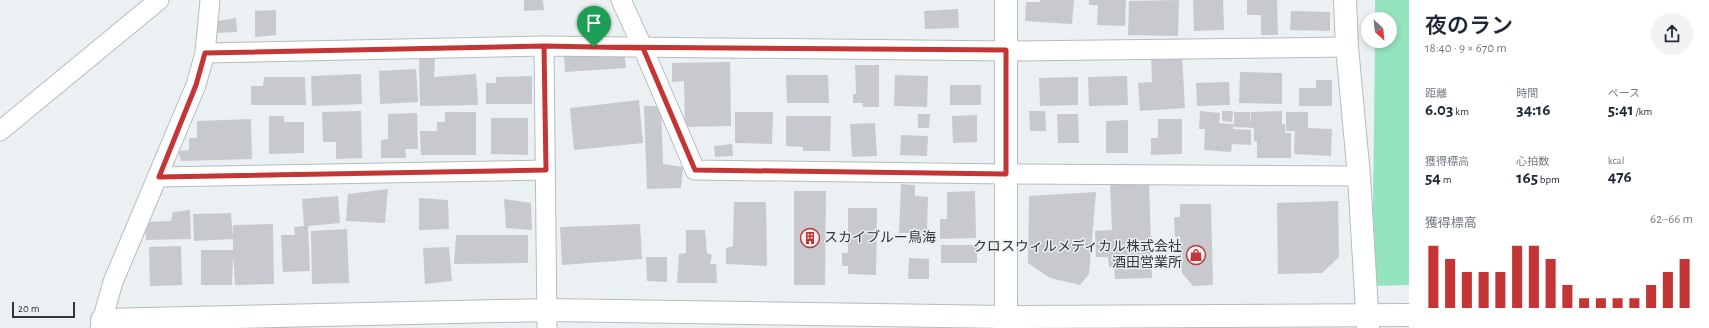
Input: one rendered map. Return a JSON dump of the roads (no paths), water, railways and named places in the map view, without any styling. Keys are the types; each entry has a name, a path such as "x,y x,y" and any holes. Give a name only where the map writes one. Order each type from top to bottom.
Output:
{"street":[{"path":"0,131 159,0"},
{"path":"210,0 205,53 196,85 159,177 113,282 101,324 547,319 1006,322 1368,321 1409,314"},
{"path":"621,0 695,170 1359,176"},
{"path":"1006,0 1006,322"},
{"path":"1345,0 1347,47 1359,176 1368,321"},
{"path":"205,53 544,46 1006,50 1347,47"},
{"path":"544,46 547,319"},
{"path":"159,177 546,170"}],"place":[{"name":"スカイブルー鳥海","path":"810,238"},
{"name":"クロスウィルメディカル株式会社 酒田営業所","path":"1196,255"}]}
